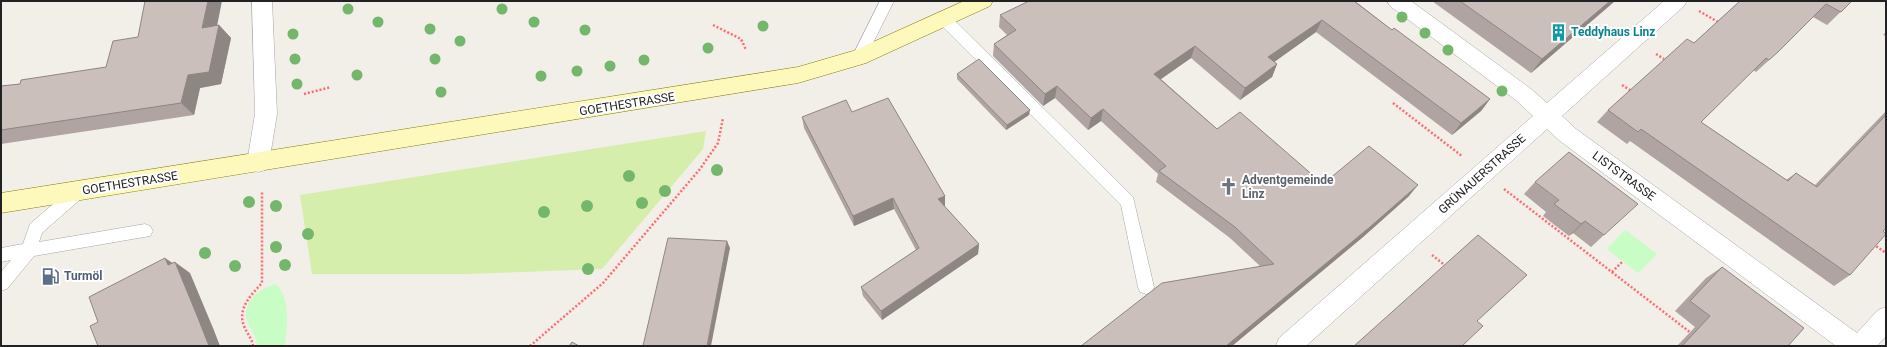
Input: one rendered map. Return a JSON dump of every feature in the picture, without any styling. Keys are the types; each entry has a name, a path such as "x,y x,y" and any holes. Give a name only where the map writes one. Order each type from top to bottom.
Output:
{"main road":[{"name":"GOETHESTRASSE","path":"1,203 739,86 798,75 859,57 983,1"}],"street":[{"path":"258,163 266,114 262,1"},
{"name":"LISTSTRASSE","path":"1397,1 1524,95 1568,135 1856,346"},
{"name":"GRÜNAUERSTRASSE","path":"1288,346 1677,1"},
{"path":"1862,346 1886,318"}],"lane":[{"path":"859,57 888,1"},
{"path":"944,19 1128,202 1146,287"},
{"path":"1,284 28,251 35,228 79,191"},
{"path":"1,255 145,231"}],"path":[{"path":"1697,10 1718,22"},
{"path":"713,25 741,39 746,50"},
{"path":"1616,81 1638,95"},
{"path":"304,94 331,87"},
{"path":"1393,103 1463,157"},
{"path":"530,346 602,283 695,175 718,143 724,118"},
{"path":"1500,186 1696,337"},
{"path":"253,346 252,336 245,329 241,318 244,307 251,294 262,283 262,192"},
{"path":"1868,240 1886,253"},
{"path":"1427,251 1446,266"},
{"path":"1612,272 1623,261"}],"green space":[{"path":"706,131 703,149 602,269 466,274 312,274 300,195"},
{"path":"1625,230 1657,254 1638,273 1607,249"},
{"path":"276,284 281,290 286,305 287,321 285,345 257,346 257,342 248,324 246,311 255,295 265,288"}],"building":[{"path":"145,1 208,1 202,28 219,25 209,72 188,75 181,103 1,130 1,86 20,84 21,80 106,67 113,41 138,37"},
{"path":"1029,1 1354,1 1392,30 1394,28 1490,99 1461,123 1322,20 1268,57 1277,64 1245,88 1195,46 1154,74 1217,129 1240,112 1323,184 1369,146 1418,185 1370,227 1226,346 1081,346 1162,283 1274,264 1235,227 1159,171 1166,166 1103,109 1091,118 1057,86 1045,94 994,44 1016,30 1000,15"},
{"path":"1460,1 1610,1 1542,59"},
{"path":"1740,1 1852,1 1841,12 1826,4 1769,60 1766,58 1701,122 1788,181 1796,173 1817,187 1886,115 1886,228 1883,231 1886,234 1850,275 1641,129 1638,132 1608,110 1687,39 1694,43"},
{"path":"979,59 1030,110 1007,125 957,74"},
{"path":"888,98 945,196 938,199 979,244 881,311 861,287 919,248 893,198 853,216 802,117 846,100 852,112"},
{"path":"1569,152 1638,204 1604,235 1585,221 1581,224 1554,204 1559,200 1535,182"},
{"path":"1478,235 1527,275 1477,321 1483,326 1462,346 1354,346"},
{"path":"668,238 727,241 707,346 643,346"},
{"path":"165,258 168,265 175,262 209,346 98,346 90,326 98,322 89,297"},
{"path":"1722,267 1804,328 1788,346 1682,346 1710,316 1690,301"},
{"path":"572,342 579,346 569,346"}],"place":[{"name":"Teddyhaus Linz","path":"1558,32"},
{"name":"Adventgemeinde Linz","path":"1229,187"},
{"name":"Turmöl","path":"51,276"}]}
